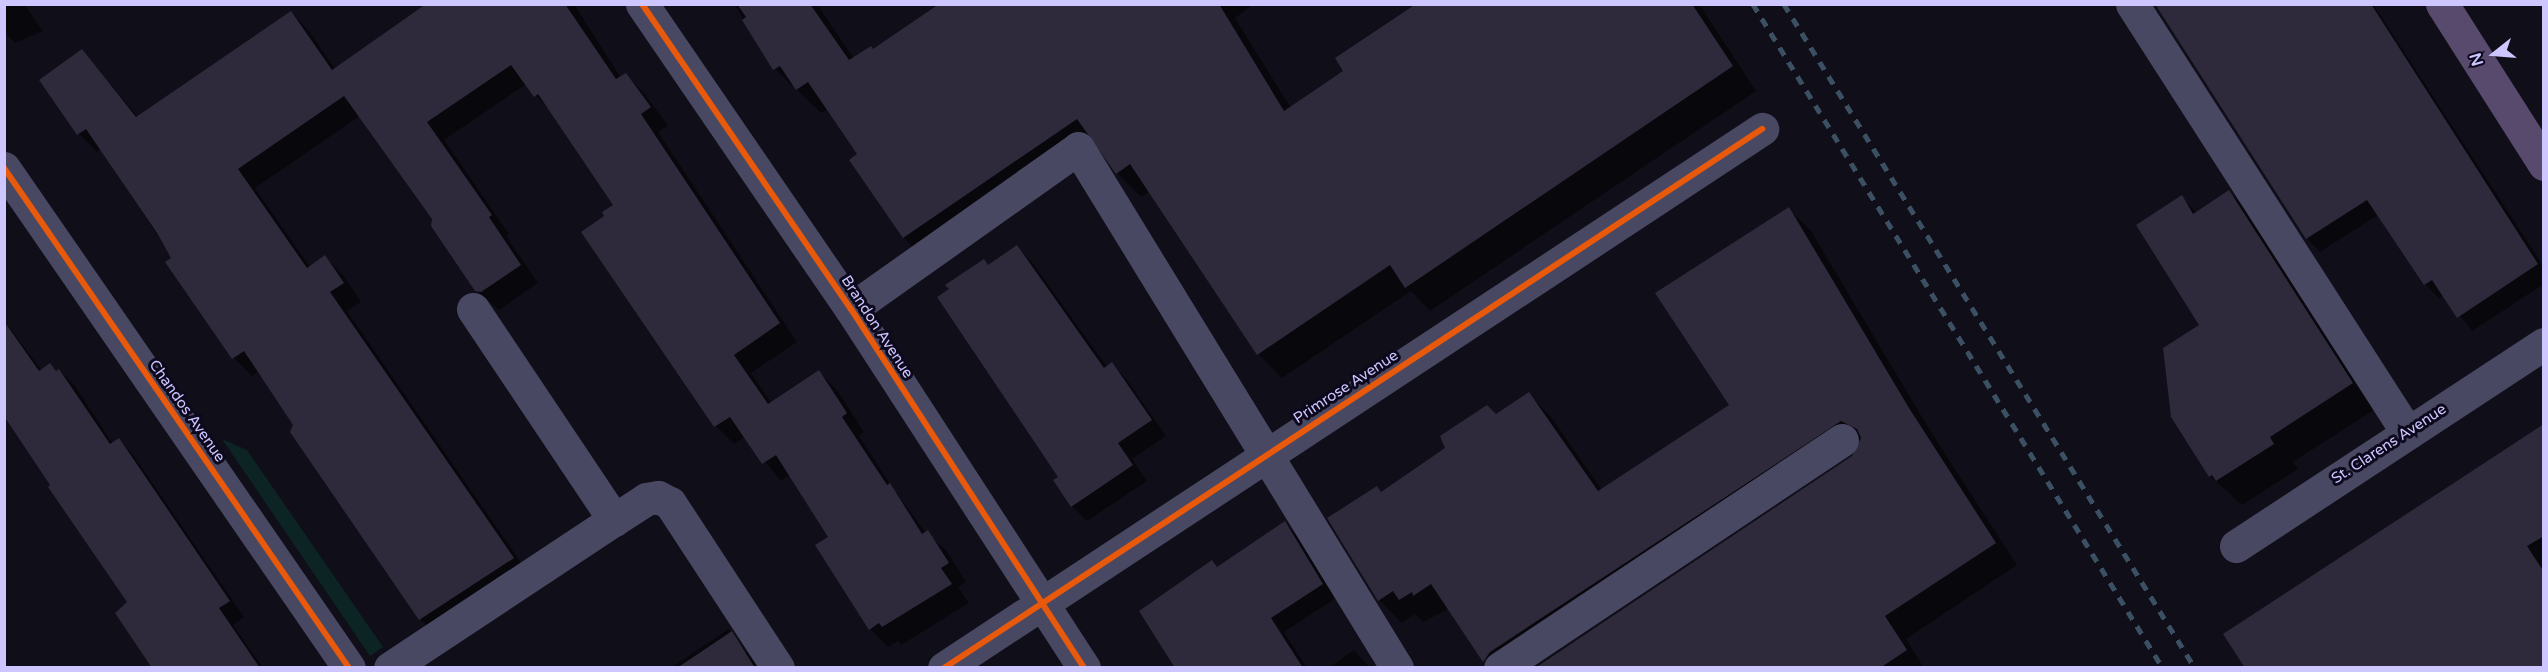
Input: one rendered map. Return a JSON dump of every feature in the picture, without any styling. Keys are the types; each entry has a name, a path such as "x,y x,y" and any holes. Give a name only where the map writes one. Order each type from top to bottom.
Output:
{"main road":[{"path":"2442,4 2544,164"}],"street":[{"name":"Brandon Avenue","path":"642,4 852,309 1084,668"},
{"path":"2132,4 2407,432"},
{"name":"Primrose Avenue","path":"944,668 1762,129"},
{"path":"852,309 1078,148 1268,453 1397,668"},
{"name":"Chandos Avenue","path":"4,168 349,668"},
{"path":"473,309 614,520"},
{"name":"St. Clarens Avenue","path":"2236,546 2544,344"},
{"path":"1500,668 1842,440"},
{"path":"390,668 646,499 658,496 670,503 778,668"}],"green space":[{"path":"222,439 247,450 383,647 370,656"}],"building":[{"path":"426,4 565,4 616,79 626,73 651,107 641,114 780,323 734,355 768,404 819,370 847,413 842,417 887,485 890,483 922,534 928,530 949,563 941,568 952,584 882,627 879,623 869,630 815,545 828,537 776,455 762,464 730,417 714,427 581,232 604,216 602,212 613,205 538,94 534,97 511,65 427,122 492,215 489,217 521,265 481,292 475,291 431,226 432,219 344,96 238,169 307,268 325,255 344,283 330,292 514,558 419,620 290,432 293,425 244,351 232,359 165,262 171,258 157,233 86,129 77,135 39,80 82,49 136,117 291,11 332,70"},
{"path":"737,4 810,4 849,60 871,46 873,49 939,4 1219,4 1284,111 1343,71 1335,58 1416,4 1692,4 1733,66 1405,288 1390,265 1257,355 1130,164 1116,174 1077,119 903,238 849,160 857,154 808,82 796,90 780,66 773,70 742,20 746,17"},
{"path":"2155,4 2371,4 2538,264 2457,318 2432,280 2424,285 2367,200 2306,239"},
{"path":"2229,190 2353,383 2270,437 2274,444 2216,481 2212,475 2209,477 2171,417 2163,348 2199,325 2136,225 2182,195 2193,214"},
{"path":"1789,207 1909,408 1996,543 1885,616 1907,650 1880,668 1535,668 1852,456 1861,438 1857,429 1841,421 1490,652 1483,662 1431,584 1413,596 1412,592 1399,600 1393,591 1378,601 1327,518 1377,486 1381,492 1445,448 1440,436 1487,405 1496,414 1529,392 1598,491 1729,405 1655,293"},
{"path":"1017,245 1104,368 1112,362 1152,420 1118,443 1133,465 1071,507 1053,480 1058,477 937,297 949,289 945,285 984,259 988,265"},
{"path":"4,321 39,371 50,363 56,371 59,369 110,444 119,438 230,601 219,608 260,668 152,668 115,613 127,602 48,487 50,485 4,416"},
{"path":"2544,424 2544,536 2527,546 2544,572 2544,668 2245,668 2223,634"},
{"path":"1285,521 1323,584 1271,618 1303,668 1175,668 1139,611 1212,560 1217,567"},
{"path":"732,631 755,668 677,668"}],"railway":[{"path":"1753,4 2163,668"},
{"path":"1784,4 2195,668"}],"cycle path":[{"path":"642,4 851,309 1084,668"},
{"path":"944,668 1762,129"},
{"path":"4,168 349,668"}]}
